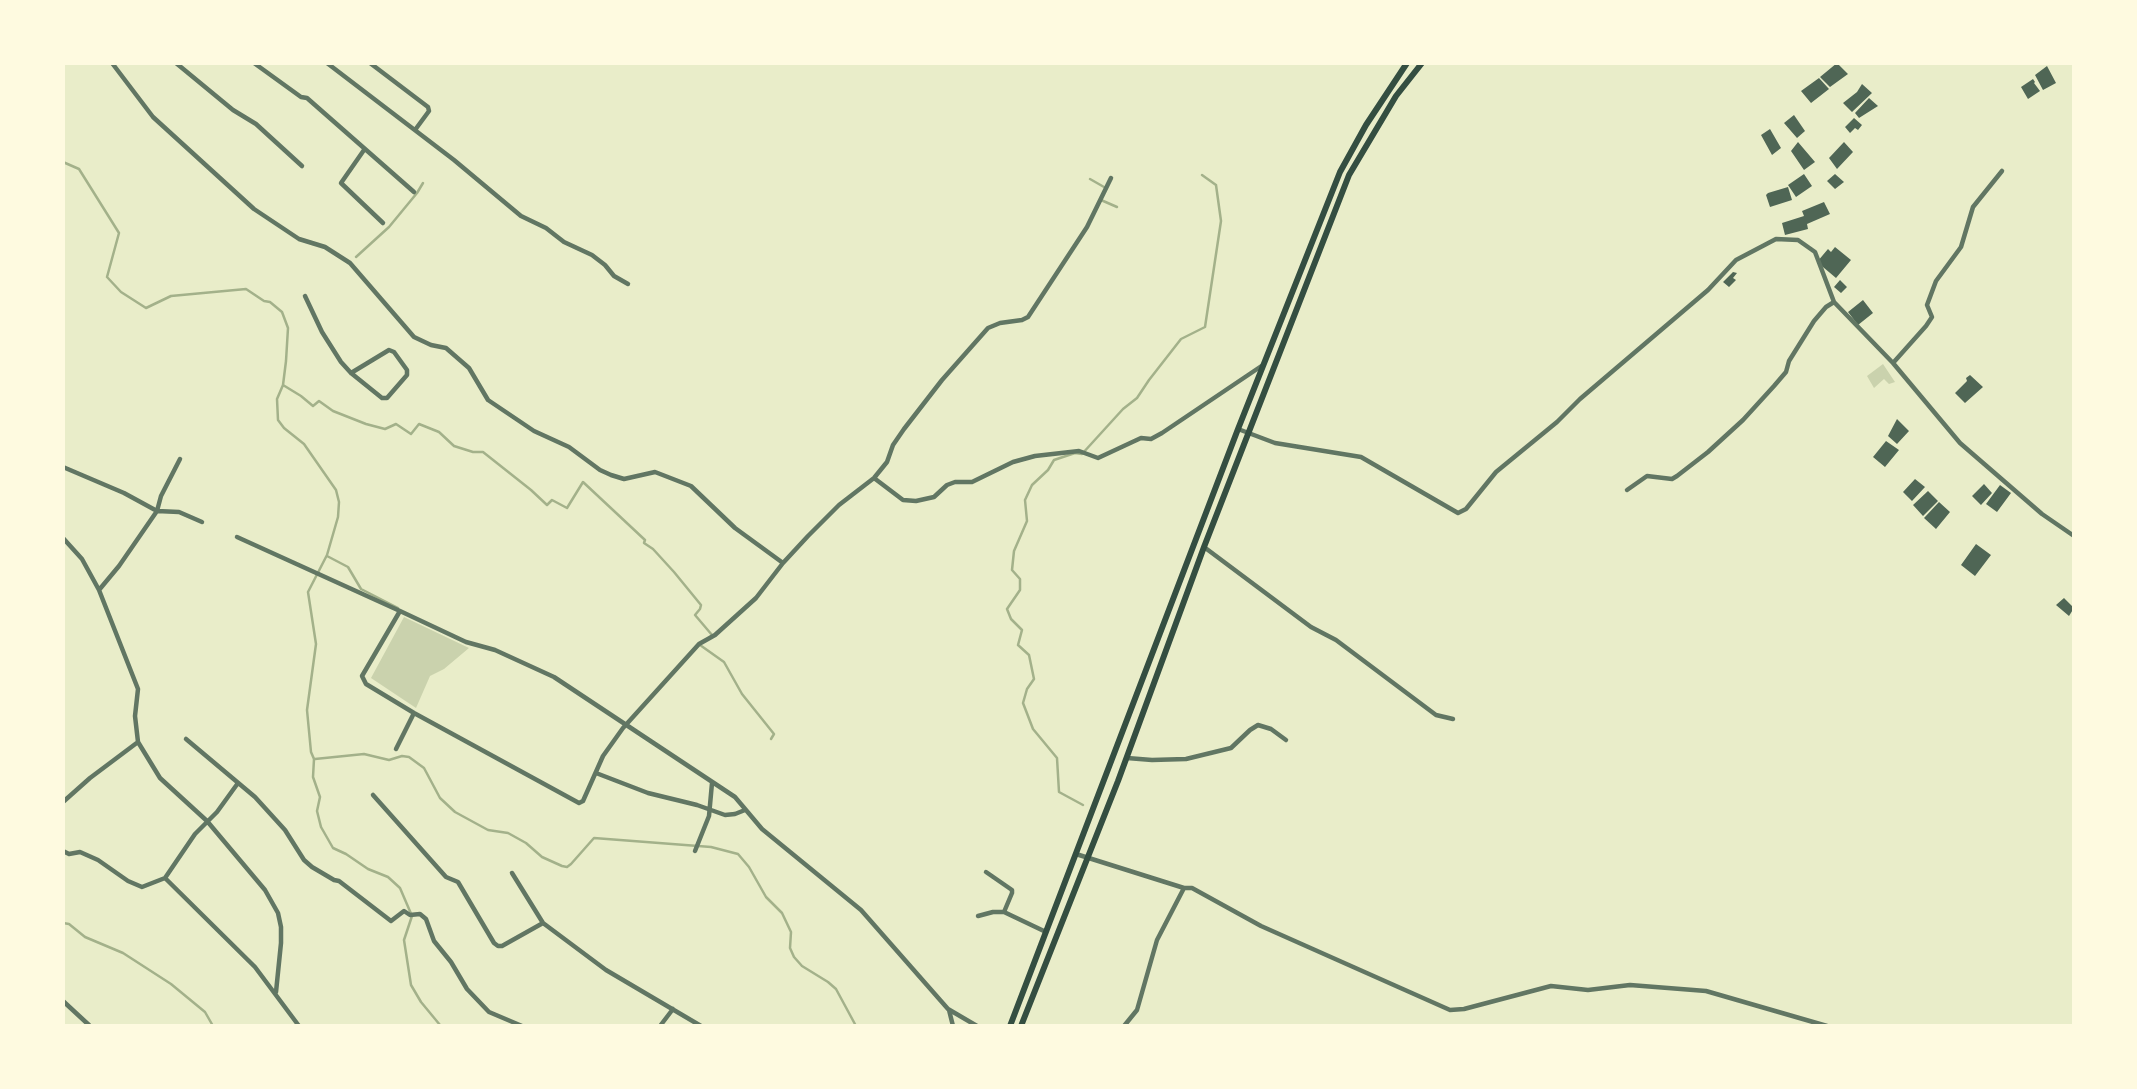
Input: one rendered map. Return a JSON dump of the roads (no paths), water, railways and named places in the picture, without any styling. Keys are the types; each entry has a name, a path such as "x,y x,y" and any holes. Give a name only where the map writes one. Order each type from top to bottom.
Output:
{"main road":[{"path":"1010,1026 1238,429 1340,172 1366,125 1407,63"},
{"path":"1021,1026 1349,175 1396,96 1422,63"}],"street":[{"path":"112,63 153,117 254,209 299,239 325,247 350,263 414,337 446,348 468,368 488,400 534,431 569,447 611,475 624,479 655,472 691,486 735,528 783,563"},
{"path":"176,63 233,110 256,124 302,166"},
{"path":"254,63 301,97 307,98 414,192"},
{"path":"327,63 521,216 592,255 614,276 628,284"},
{"path":"370,63 428,107 428,114 415,130"},
{"path":"364,150 341,183 383,223"},
{"path":"1894,363 1932,317 1927,305 1936,281 1961,247 1973,207 2002,171"},
{"path":"400,611 362,676 366,684 579,803 586,795 603,756 627,725 699,644 715,635 756,598 783,563 839,505 874,478 887,462 893,445 904,429 942,380 988,328 1028,317 1087,227 1111,178"},
{"path":"1238,429 1275,443 1361,457 1458,513 1466,509 1496,472 1709,290 1736,260 1776,239 1798,240 1815,252 1834,302 1894,363 1960,443 2042,514 2074,536"},
{"path":"305,296 322,332 341,362 351,373 384,399 407,375 407,370 394,352 389,350 351,373"},
{"path":"1627,490 1647,476 1672,479 1734,428 1780,379 1814,321 1834,302"},
{"path":"874,478 903,500 916,501 933,497 947,485 972,482 1013,462 1035,456 1082,452 1098,458 1141,438 1151,439 1265,363"},
{"path":"99,590 157,511 161,496 180,459"},
{"path":"63,467 124,493 157,511 179,512 202,522"},
{"path":"237,537 466,642 495,650 554,677 627,725 735,797 762,829 861,910 948,1009 977,1026"},
{"path":"63,538 82,559 99,590 138,689 135,716 138,742 160,778 207,821 265,890 278,913 281,943 275,992"},
{"path":"1204,547 1436,715 1453,719"},
{"path":"396,749 414,713"},
{"path":"1126,758 1186,759 1231,748 1258,725 1271,729 1286,740"},
{"path":"186,739 270,812 304,860 312,867 339,881 391,921 401,912 420,915 426,919 435,941 452,962 467,989 489,1012 522,1026"},
{"path":"63,802 138,742"},
{"path":"596,773 648,793 724,815 745,810"},
{"path":"63,850 69,854 80,852 142,887 165,878 195,834 217,812 237,783"},
{"path":"695,851 709,816 712,783"},
{"path":"373,795 446,877 458,882 495,943 502,946 543,923"},
{"path":"1076,853 1184,888 1192,888 1261,926 1450,1010 1464,1009 1551,986 1588,990 1630,985 1706,991 1827,1026"},
{"path":"64,861 69,854"},
{"path":"986,872 1012,890 1004,912"},
{"path":"512,873 543,923 606,970 701,1026"},
{"path":"165,878 255,967 299,1026"},
{"path":"1124,1026 1137,1010 1157,940 1184,888"},
{"path":"978,916 1004,912 1046,932"},
{"path":"63,1001 90,1026"},
{"path":"660,1026 673,1009"},
{"path":"948,1009 953,1026"}],"waterway":[{"path":"63,162 79,169 119,233 107,277 121,292 146,308 171,296 246,289 282,312 288,328 283,385 277,399 278,420 304,444 336,490 339,502 338,517 327,555 308,592 316,644 307,710 314,759 313,777 320,797 317,811 321,827 333,848 368,869 388,877 400,888 412,916 404,940 411,985 440,1025 445,1026"},
{"path":"1083,805 1059,792 1057,758 1033,729 1023,703 1027,689 1034,679 1029,655 1018,645 1022,630 1011,619 1007,609 1020,590 1020,579 1012,570 1014,551 1027,521 1025,500 1032,485 1048,470 1054,460 1075,453 1082,454 1123,409 1137,398 1181,339 1205,327 1221,221 1216,185 1202,175"},
{"path":"1090,179 1104,187"},
{"path":"356,257 389,227 423,183"},
{"path":"1101,200 1117,207"},
{"path":"283,385 313,406 319,401 333,411 366,424 385,429 396,424 411,434 419,424 439,432 454,446 483,452 547,505 552,500 567,508 583,482 645,540 644,543 674,572 701,605 695,615 711,636"},
{"path":"327,556 348,567 361,589 398,608"},
{"path":"700,645 724,662 742,694 774,734 771,739"},
{"path":"315,759 364,754 389,760 409,757 424,768 440,798 455,812 488,830 508,833 526,843 542,857 562,866 571,864 594,838 711,847 738,854 749,867 766,897 782,913 791,932 790,948 794,957 802,966 836,989 856,1026"},
{"path":"63,923 69,924 85,937 123,953 171,984 205,1012 213,1026"}]}
